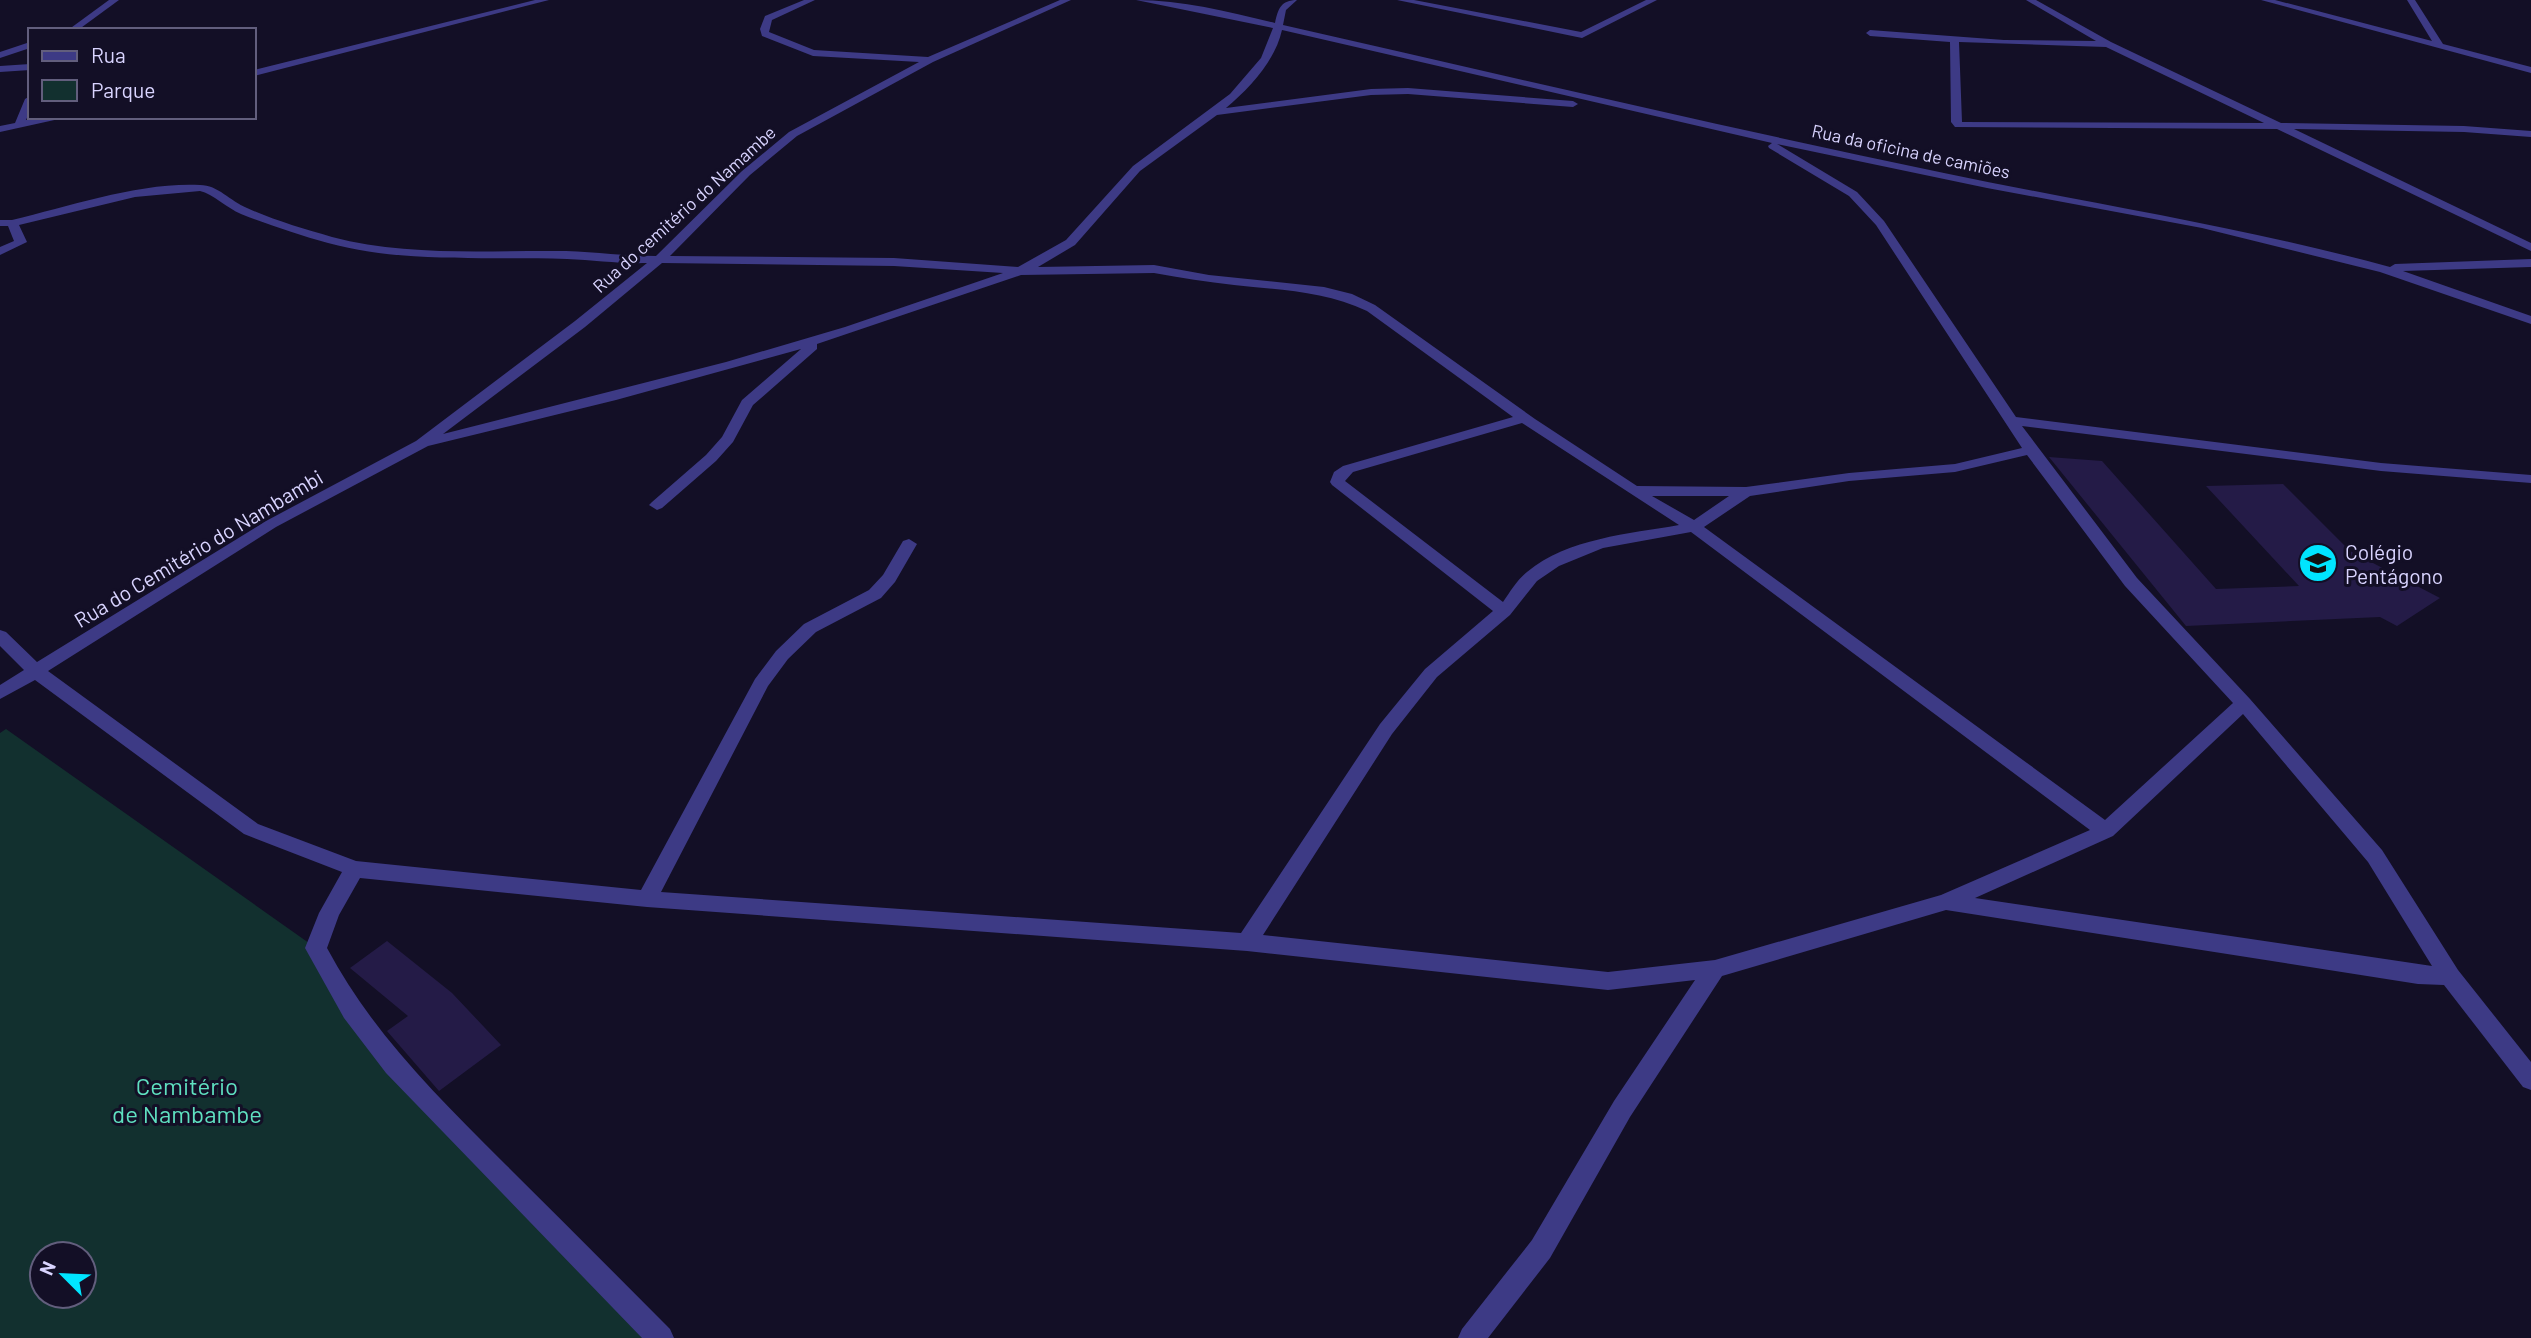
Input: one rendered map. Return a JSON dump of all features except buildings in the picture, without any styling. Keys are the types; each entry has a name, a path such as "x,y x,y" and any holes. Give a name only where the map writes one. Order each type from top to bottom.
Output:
{"street":[{"path":"75,28 115,0"},
{"path":"522,0 533,3"},
{"path":"256,72 545,0"},
{"path":"811,0 768,18 765,34 813,53 930,60"},
{"name":"Rua do cemitério do Namambe","path":"421,444 580,324 661,258 746,173 793,134 930,60 1067,0"},
{"name":"Rua da oficina de camiões","path":"1140,0 1221,13 1758,137 1987,185 2202,225 2384,269 2531,320"},
{"path":"421,444 651,388 816,342 1020,271 1078,237 1141,164 1246,87 1261,68 1280,27 1282,9 1293,0"},
{"path":"1401,0 1582,35 1591,33 1653,0"},
{"path":"2030,0 2108,44 2531,247"},
{"path":"2265,0 2531,70"},
{"path":"2411,0 2439,45"},
{"path":"1870,33 1954,40 2108,44"},
{"path":"1954,40 1956,122 1959,125 2276,126 2464,129 2531,134"},
{"path":"0,55 28,46"},
{"path":"0,69 28,67"},
{"path":"1213,112 1371,92 1408,91 1563,104 1611,104"},
{"path":"19,125 28,104"},
{"path":"0,129 46,119"},
{"path":"1758,137 1853,194 1880,223 2009,420 2131,582 2244,703 2375,856 2450,976 2531,1080"},
{"path":"0,251 21,242 6,223 135,194 200,188 212,190 225,202 246,212 331,240 375,248 450,255 569,255 612,260 661,258 894,262 1020,271 1154,269 1348,297 1371,308 1522,419 1632,491 1694,527 2106,831"},
{"path":"2384,269 2531,263"},
{"path":"657,505 711,458 728,439 747,403 816,342"},
{"path":"1504,611 1337,482 1339,475 1348,469 1522,419"},
{"path":"2009,420 2381,467 2531,479"},
{"name":"Rua do Cemitério do Nambambi","path":"0,693 271,524 421,444"},
{"path":"1632,491 1746,492 1849,477 1955,468 2031,450"},
{"path":"1247,942 1386,729 1431,673 1504,611 1531,577 1553,562 1599,544 1694,527 1746,492"},
{"path":"647,899 761,683 782,655 810,628 875,594 889,578 909,544"},
{"path":"0,636 35,671 251,829 355,869 647,899 1247,942 1608,981 1715,969 1947,902 2106,831 2244,703"},
{"path":"355,869 329,913 316,948 333,984 358,1024 414,1089 661,1338"},
{"path":"1947,902 2418,975 2450,976"},
{"path":"1471,1338 1541,1249 1622,1109 1715,969"}],"green space":[{"name":"Cemitério de Nambambe","path":"6,729 316,948 333,984 661,1338 0,1338 0,733"}],"place":[{"name":"Colégio Pentágono","path":"2318,563"}]}
